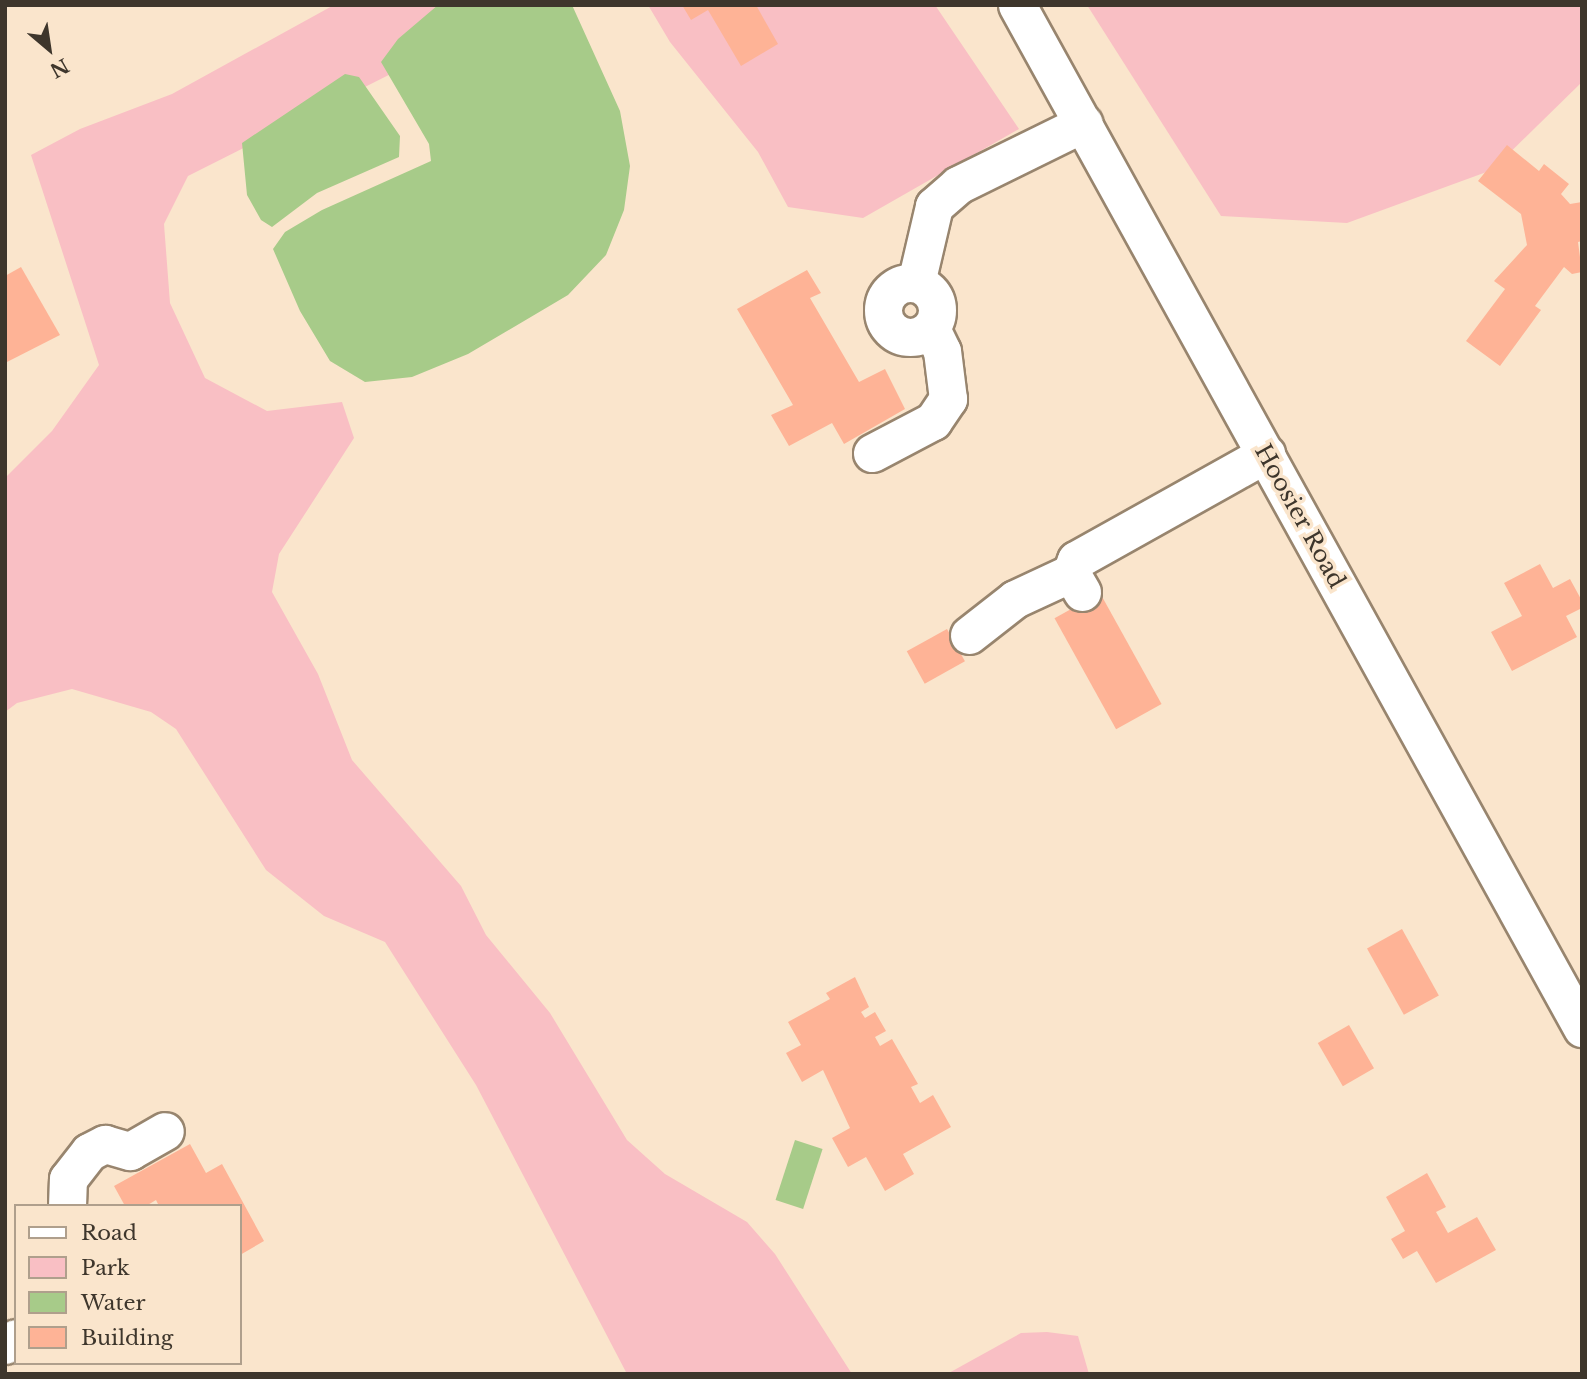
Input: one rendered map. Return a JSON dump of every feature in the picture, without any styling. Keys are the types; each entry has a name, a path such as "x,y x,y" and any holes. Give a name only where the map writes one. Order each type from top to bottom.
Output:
{"street":[{"name":"Hoosier Road","path":"1017,5 1582,1028"},
{"path":"872,453 933,421 948,399 943,351 931,328 937,306 935,297 916,283 934,206 958,186 1084,123"},
{"path":"969,635 1015,599 1077,583 1076,560 1266,454"},
{"path":"67,1204 68,1179 89,1152 105,1144 130,1151 165,1131"}],"green space":[{"path":"334,5 528,5 188,176 164,224 170,303 205,378 267,411 342,402 354,438 279,554 272,592 318,674 352,760 461,886 486,935 550,1013 627,1140 665,1174 747,1222 775,1254 852,1374 627,1374 476,1085 385,942 324,916 266,870 176,729 151,712 72,689 17,703 5,712 5,478 52,431 99,365 31,155 80,129 172,94"},
{"path":"648,5 935,5 1019,129 863,218 788,207 758,152 670,42"},
{"path":"1087,5 1582,5 1582,82 1492,170 1347,223 1221,216"},
{"path":"1047,1332 1078,1336 1089,1374 947,1374 1021,1333"}],"water":[{"path":"438,5 572,5 620,111 630,166 624,210 606,255 568,295 468,354 412,377 365,382 330,361 300,311 273,249 285,232 322,210 431,161 429,144 381,62 398,39"},
{"path":"345,74 359,77 400,136 399,157 317,193 272,227 261,220 247,195 242,143"},
{"path":"795,1140 823,1149 803,1209 776,1200"}],"building":[{"path":"682,5 756,5 778,44 741,66 708,10 691,20"},
{"path":"1507,145 1539,171 1544,164 1569,184 1561,194 1570,204 1582,202 1582,241 1578,242 1582,272 1572,274 1564,267 1535,306 1541,310 1500,366 1466,341 1505,289 1494,281 1527,245 1521,214 1478,181"},
{"path":"21,267 60,335 5,363 5,276"},
{"path":"807,270 821,293 810,298 859,382 885,369 905,409 844,444 832,423 789,446 771,415 793,405 737,309"},
{"path":"1540,564 1553,588 1570,579 1582,601 1582,608 1566,616 1577,637 1512,671 1491,632 1522,616 1504,583"},
{"path":"1100,593 1162,704 1116,729 1055,618"},
{"path":"947,629 965,661 925,684 907,651"},
{"path":"1402,929 1439,995 1404,1015 1367,948"},
{"path":"855,977 869,1007 861,1012 865,1018 875,1012 886,1031 875,1037 880,1046 892,1039 918,1084 911,1087 920,1103 933,1095 951,1127 903,1154 914,1174 885,1191 866,1157 848,1167 832,1138 850,1128 823,1070 802,1082 786,1053 801,1045 788,1022 830,999 826,993"},
{"path":"1349,1025 1374,1068 1343,1086 1318,1043"},
{"path":"190,1144 206,1173 222,1164 264,1241 242,1254 242,1204 158,1204 156,1200 149,1204 124,1204 114,1186"},
{"path":"1427,1173 1446,1207 1436,1212 1448,1233 1477,1217 1496,1250 1436,1283 1417,1251 1403,1259 1391,1239 1405,1231 1386,1197"}]}
